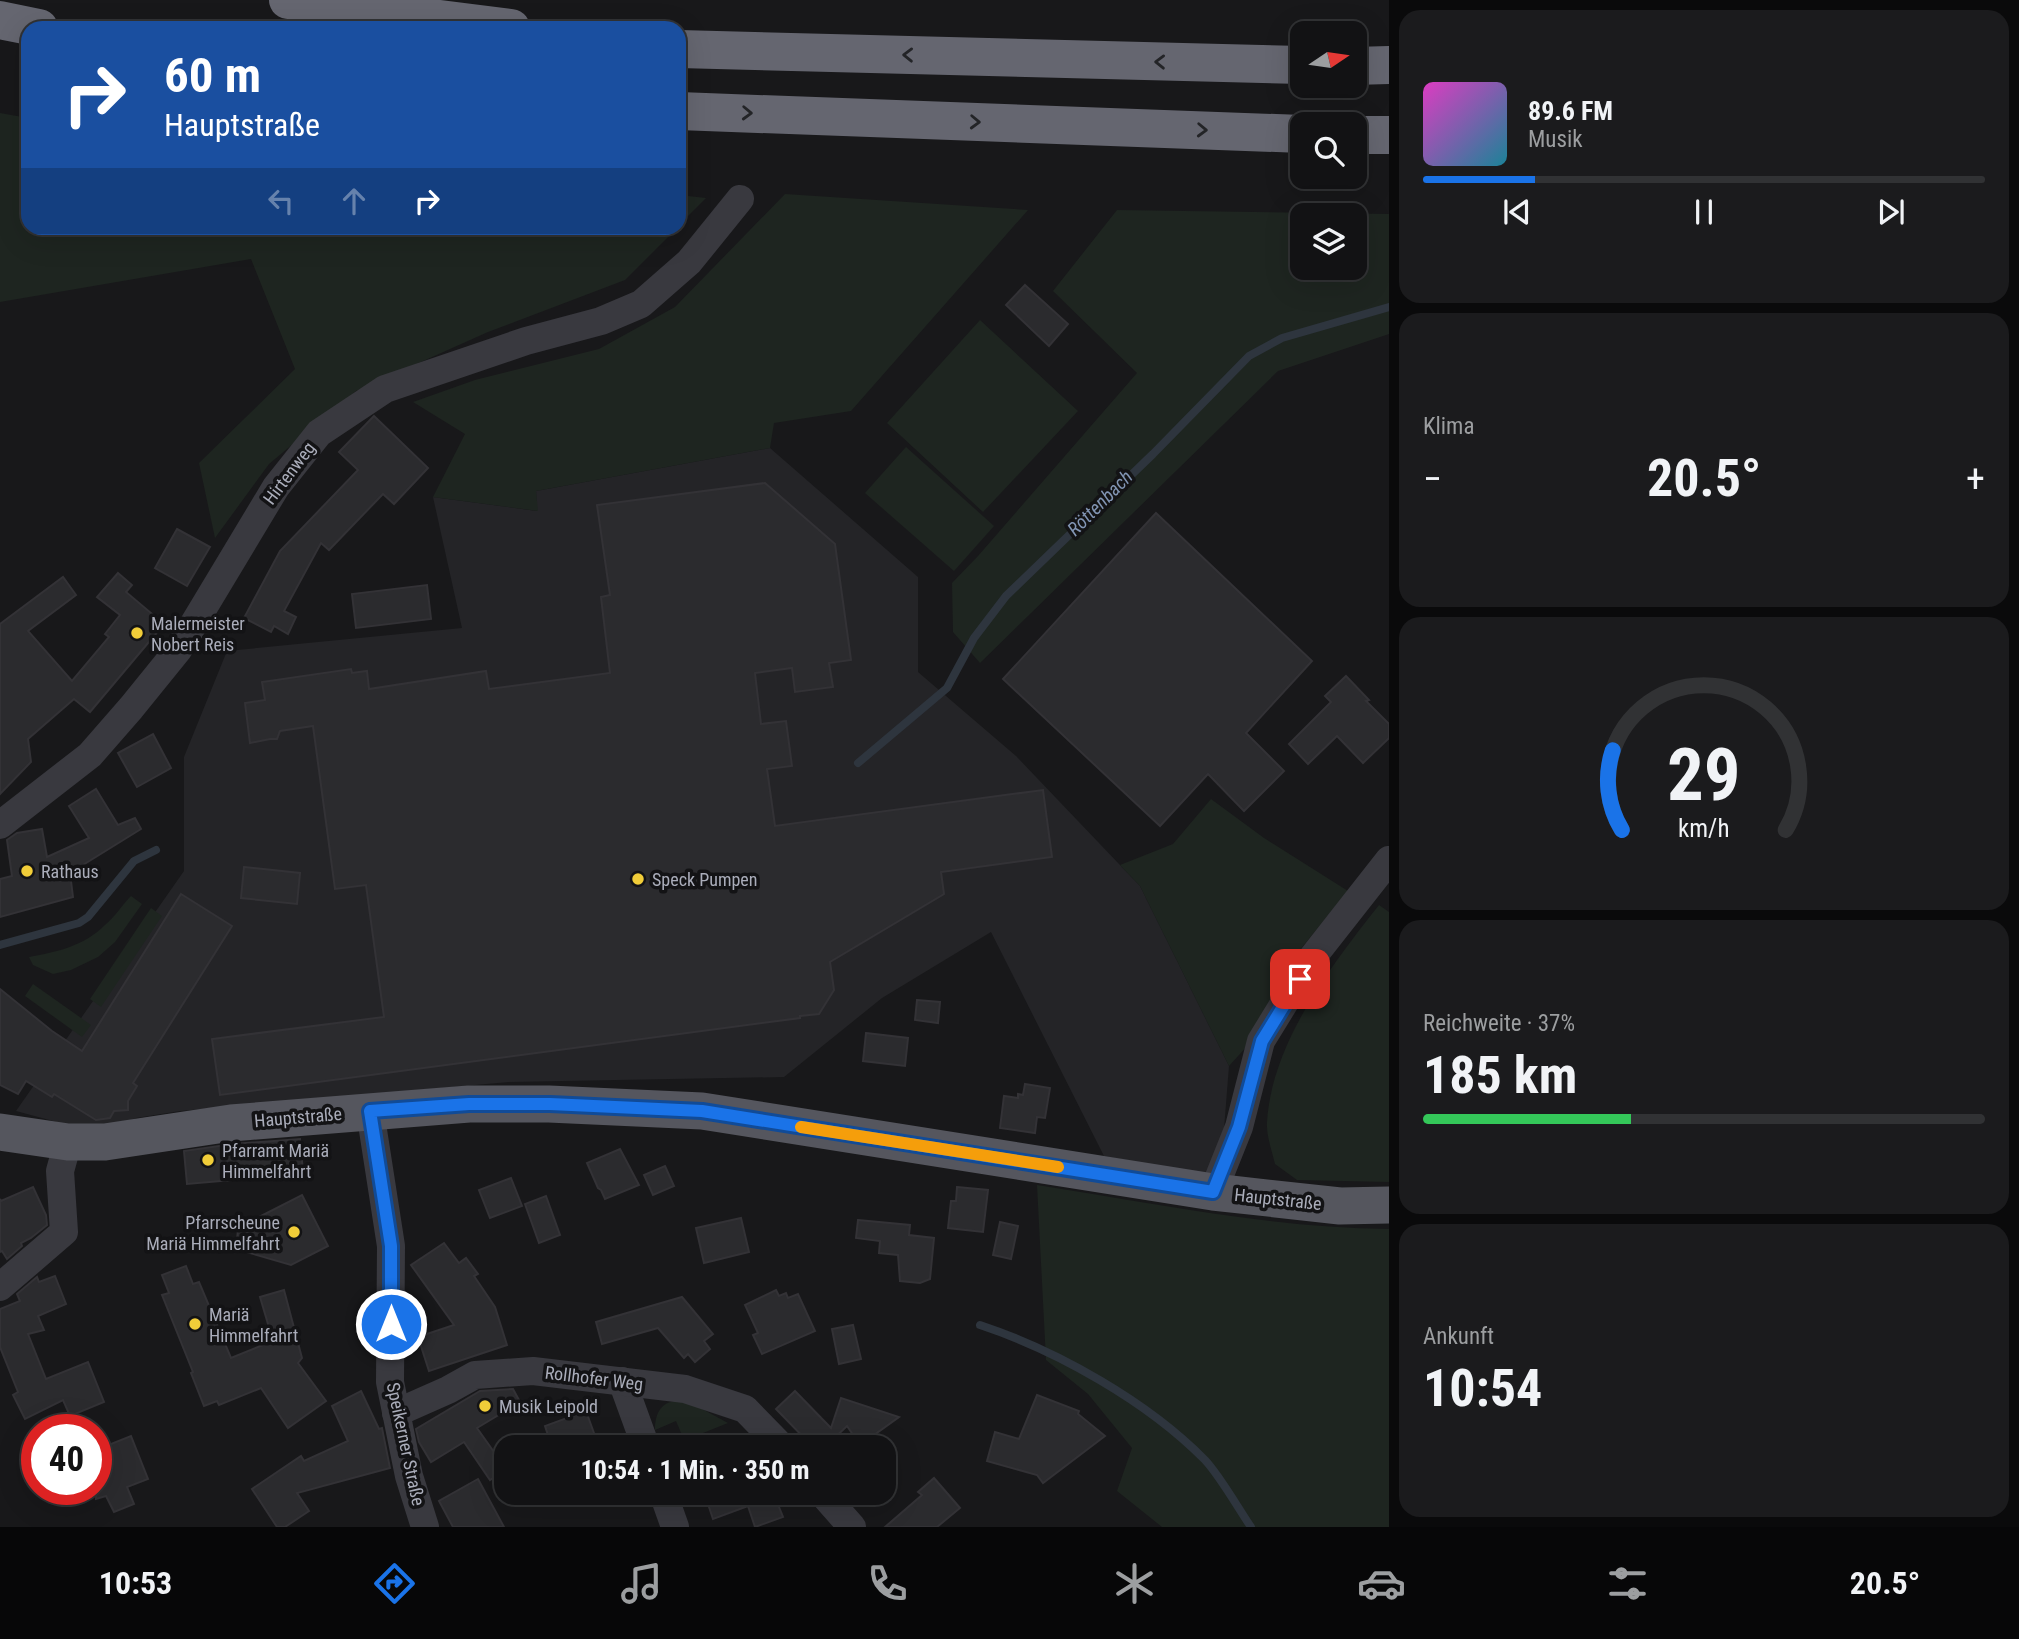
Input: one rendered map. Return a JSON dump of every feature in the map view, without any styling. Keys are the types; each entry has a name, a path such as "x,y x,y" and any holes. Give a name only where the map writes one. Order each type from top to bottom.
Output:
{"highway":[{"path":"288,0 455,21"},
{"path":"0,20 21,24"},
{"path":"686,49 1290,65"},
{"path":"1367,66 1389,65"},
{"path":"686,111 1290,134"},
{"path":"1367,135 1389,135"}],"main road":[{"name":"Hauptstraße","path":"0,1132 68,1142 106,1142 231,1123 469,1104 550,1104 702,1111 1213,1192 1340,1206 1389,1205"}],"street":[{"name":"Hirtenweg","path":"0,825 90,755 139,698 178,650 275,487 320,433 385,389 526,341 601,321 641,304 689,262 740,199"},
{"path":"1213,1192 1239,1127 1262,1041 1312,958 1389,860"},
{"name":"Speikerner Straße","path":"370,1111 391,1246 390,1382 409,1476 425,1527"},
{"path":"0,1287 64,1232 60,1171 68,1142"},
{"name":"Rollhofer Weg","path":"396,1413 475,1375 533,1371 685,1389 745,1409 770,1435"},
{"path":"622,1381 642,1435"},
{"path":"667,1505 675,1527"},
{"path":"832,1505 852,1527"}],"shaded area":[{"path":"0,113 21,117 21,235 670,235 625,280 488,332 356,391 269,464 215,538 199,463 295,369 251,259 0,302"},
{"path":"785,194 1028,210 851,411 774,423 770,448 536,491 538,511 433,497 465,434 413,402 475,380 599,349 675,307"},
{"path":"686,196 706,198 686,218"},
{"path":"1117,210 1290,213 1290,280 1367,280 1367,214 1389,214 1389,334 1278,371 980,663 953,632 952,583 1137,373 1053,291"},
{"path":"980,320 1078,411 983,512 887,423"},
{"path":"906,447 994,526 954,571 865,493"},
{"path":"770,448 918,577 918,672 1016,756 1140,886 1229,1066 1224,1129 1207,1175 1104,1156 991,932 882,998 784,1077 509,1082 180,1111 136,1118 101,1134 16,1111 184,871 184,757 227,651 462,628 433,497 537,511 536,491"},
{"path":"1211,799 1264,838 1348,891 1290,962 1249,1044 1229,1066 1140,886 1120,865 1173,844"},
{"path":"131,896 142,904 115,942 98,957 71,970 53,974 33,965 29,957 70,947 97,932"},
{"path":"1379,905 1389,912 1389,1182 1297,1180 1275,1164 1267,1132 1271,1092 1292,1034 1307,1006 1342,953"},
{"path":"151,908 162,916 101,1007 90,999"},
{"path":"33,984 91,1025 82,1037 25,996"},
{"path":"1037,1185 1256,1219 1345,1228 1389,1229 1389,1527 1162,1527 1117,1491 1132,1448 1088,1394 1046,1360"},
{"path":"689,1402 728,1423 698,1435 682,1435 676,1421 655,1430 659,1411 669,1403"}],"building":[{"path":"1025,285 1068,324 1049,346 1006,305"},
{"path":"374,416 428,468 394,504 383,494 329,550 321,543 284,611 296,617 288,634 274,626 271,632 244,618 280,551 358,470 339,452"},
{"name":"Speck Pumpen","path":"765,483 835,544 851,660 829,663 833,687 795,692 792,668 755,673 761,724 786,721 792,766 767,769 775,826 1043,790 1052,857 941,872 944,894 830,962 834,990 819,1014 220,1095 212,1039 384,1017 366,885 335,889 313,726 280,731 277,739 250,743 245,703 265,700 262,682 351,669 352,673 367,671 369,689 486,671 489,689 610,673 601,597 610,595 597,505"},
{"path":"1156,513 1312,661 1246,733 1284,771 1244,811 1208,774 1160,826 1003,679"},
{"path":"177,529 210,547 187,586 155,568"},
{"path":"118,573 132,585 126,592 164,624 90,712 74,699 28,739 31,762 0,794 0,624 63,577 76,595 28,631 72,681 109,637 105,634 120,615 97,597"},
{"path":"427,585 431,619 356,628 352,594"},
{"path":"1346,676 1389,724 1389,738 1363,763 1337,736 1308,764 1289,744 1331,702 1325,696"},
{"path":"153,734 171,768 137,787 118,753"},
{"path":"96,789 118,825 135,818 141,829 70,873 73,897 0,917 0,879 12,876 7,840 17,833 42,829 47,857 89,838 69,806"},
{"path":"244,867 300,873 297,904 241,898"},
{"path":"181,894 232,926 133,1083 137,1086 128,1101 128,1110 114,1111 110,1118 96,1120 54,1094 52,1097 26,1081 18,1094 0,1085 0,989 52,1031 82,1051"},
{"path":"917,1000 940,1002 938,1023 915,1020"},
{"path":"866,1033 908,1038 905,1066 863,1061"},
{"path":"1025,1084 1050,1088 1045,1118 1037,1117 1035,1133 1000,1128 1004,1096 1018,1098 1018,1094 1023,1095"},
{"path":"300,1139 303,1172 187,1184 184,1151"},
{"path":"620,1149 639,1185 605,1199 587,1163"},
{"path":"665,1166 674,1186 653,1195 644,1175"},
{"path":"511,1178 522,1206 490,1218 479,1190"},
{"path":"33,1187 46,1215 47,1225 21,1243 22,1246 7,1259 2,1251 0,1252 0,1199 1,1201"},
{"path":"957,1187 988,1190 983,1232 948,1228 951,1201 956,1201"},
{"name":"Pfarrscheune Mariä Himmelfahrt","path":"302,1195 328,1246 291,1265 236,1249 238,1230 267,1231 259,1217"},
{"path":"546,1196 560,1235 539,1243 525,1204"},
{"path":"741,1218 749,1252 704,1263 696,1228"},
{"path":"858,1220 910,1225 909,1235 934,1238 930,1279 920,1283 900,1281 898,1255 879,1253 880,1241 856,1238"},
{"path":"1000,1222 1018,1226 1011,1259 993,1255"},
{"path":"444,1243 459,1263 466,1258 478,1274 474,1276 495,1307 507,1345 429,1371 418,1337 454,1325 411,1265"},
{"path":"186,1266 193,1284 199,1282 231,1358 273,1341 260,1297 284,1290 302,1358 298,1363 326,1401 288,1428 261,1388 219,1405 217,1401 204,1406 162,1295 169,1293 162,1275"},
{"path":"55,1276 66,1304 38,1316 44,1330 28,1334 46,1379 88,1362 104,1402 75,1414 69,1414 63,1400 35,1414 22,1414 13,1395 18,1392 0,1347 0,1309 20,1301 17,1294 37,1277 39,1282"},
{"path":"776,1290 779,1296 786,1293 788,1298 798,1294 815,1331 762,1354 753,1335 758,1333 745,1305"},
{"path":"682,1297 713,1334 704,1341 710,1349 695,1362 688,1354 684,1358 658,1328 602,1344 596,1322"},
{"path":"853,1325 861,1359 839,1364 832,1329"},
{"path":"513,1389 520,1402 477,1428 494,1452 494,1477 490,1480 464,1442 431,1462 419,1442 416,1429 480,1391"},
{"path":"361,1391 379,1429 382,1428 390,1468 297,1493 309,1511 285,1527 277,1527 252,1489 301,1456 304,1461 348,1441 332,1406"},
{"path":"795,1391 831,1428 841,1398 899,1417 874,1435 853,1435 847,1426 838,1435 801,1435 776,1409"},
{"path":"1037,1395 1079,1411 1078,1414 1105,1436 1043,1483 1037,1475 987,1461 995,1432 1019,1439"},
{"path":"586,1411 595,1435 548,1435 545,1426"},
{"path":"131,1436 148,1479 127,1487 134,1504 114,1512 110,1505 112,1444"},
{"path":"934,1478 960,1508 937,1527 885,1527 922,1495 918,1492"},
{"path":"478,1479 504,1527 453,1527 439,1501"},
{"path":"708,1505 778,1505 783,1517 755,1527 748,1506 713,1519"}],"waterway":[{"name":"Röttenbach","path":"858,763 947,688 974,638 1006,596 1153,454 1249,356 1282,338 1389,307"},
{"name":"Röttenbach","path":"0,945 79,923 88,917 134,861 156,850"},
{"path":"980,1325 1070,1364 1100,1380 1157,1418 1205,1460 1251,1527"}],"slow traffic":[{"path":"801,1127 1058,1167"}],"place":[{"name":"Malermeister Nobert Reis","path":"137,633"},
{"name":"Rathaus","path":"27,871"},
{"name":"Speck Pumpen","path":"638,879"},
{"name":"Pfarramt Mariä Himmelfahrt","path":"208,1160"},
{"name":"Pfarrscheune Mariä Himmelfahrt","path":"294,1232"},
{"name":"Mariä Himmelfahrt","path":"195,1324"},
{"name":"Musik Leipold","path":"485,1406"}],"route":[{"path":"391,1324 391,1246 370,1111 469,1104 550,1104 702,1111 1213,1192 1239,1127 1262,1041 1300,979"}]}
